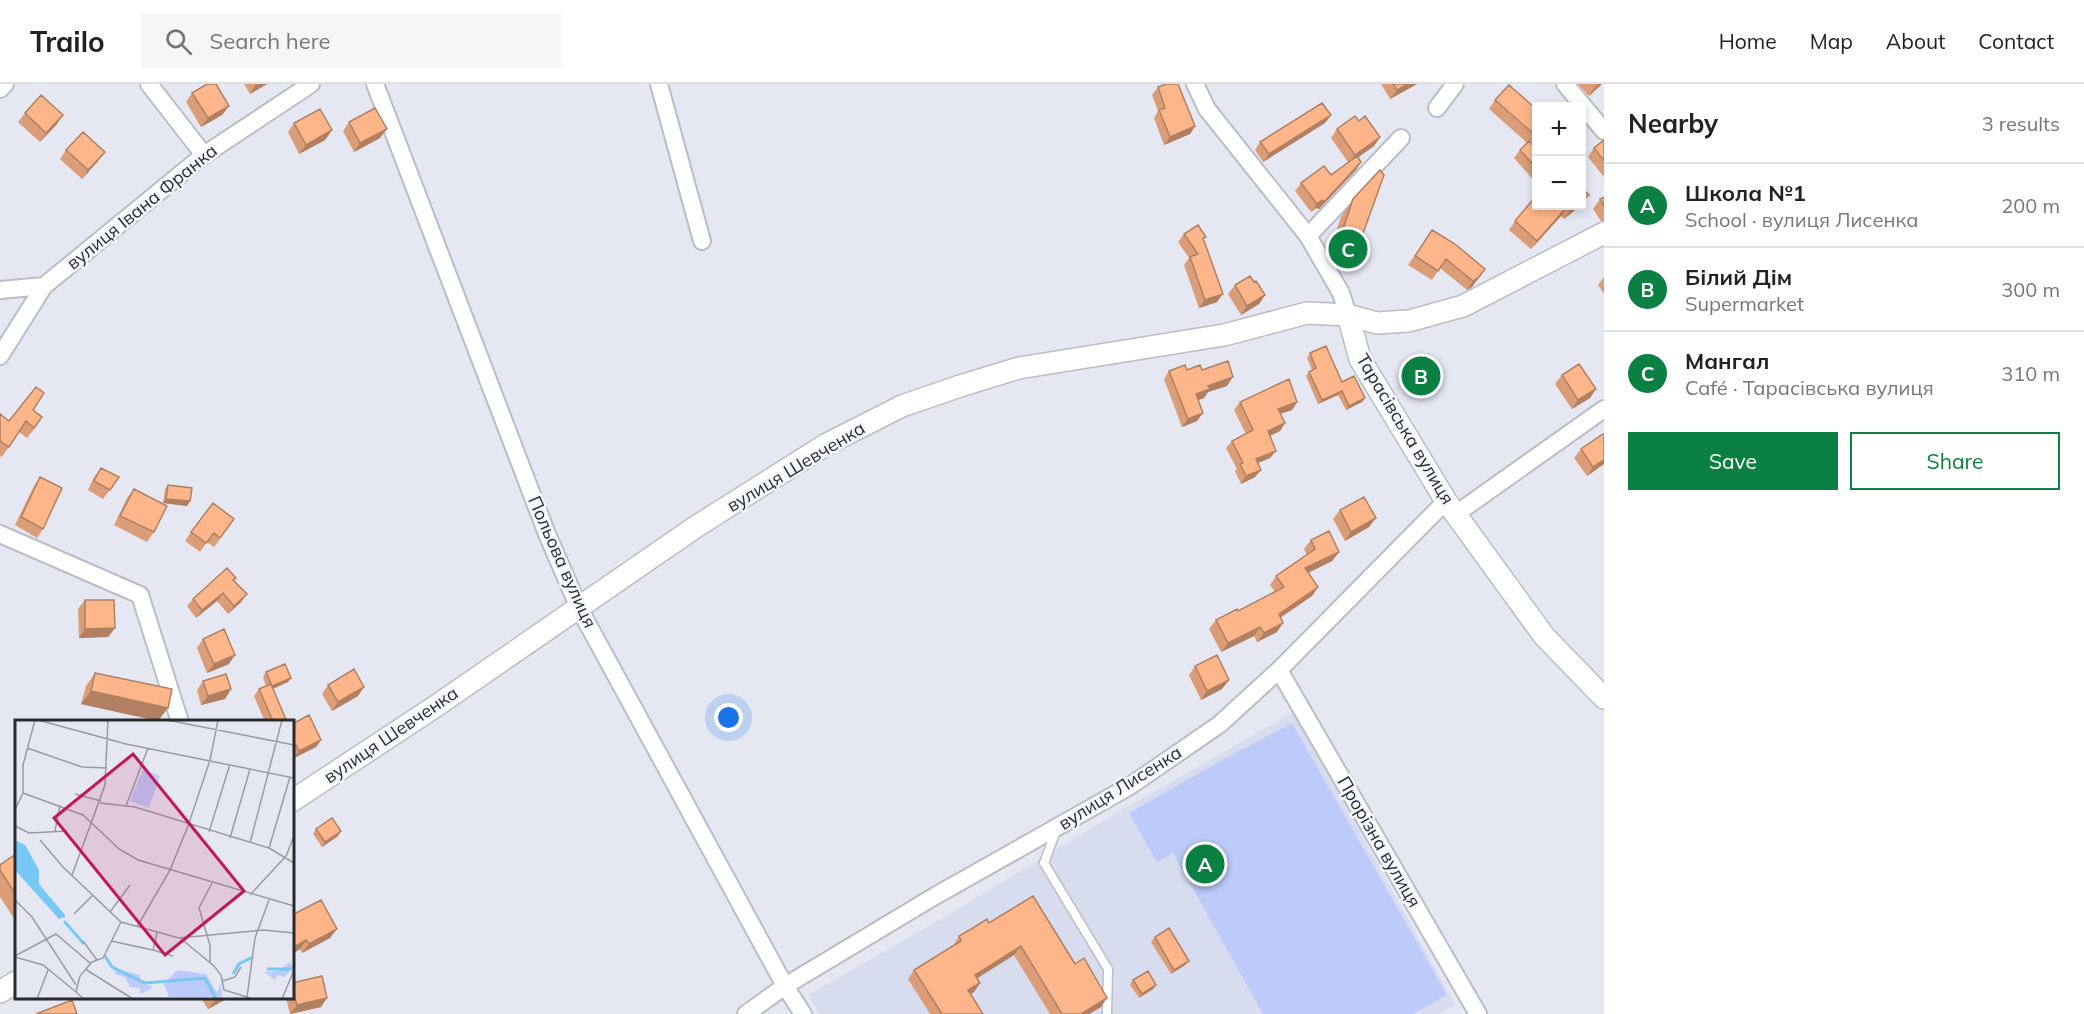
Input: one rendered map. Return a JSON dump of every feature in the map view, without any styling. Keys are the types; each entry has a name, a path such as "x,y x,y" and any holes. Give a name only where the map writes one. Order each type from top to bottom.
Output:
{"street":[{"path":"0,89 5,84"},
{"path":"149,84 204,155"},
{"name":"вулиця Івана Франка","path":"0,356 44,286 204,155 311,84"},
{"name":"Польова вулиця","path":"375,84 547,534 579,608 785,986 803,1014"},
{"path":"659,84 702,241"},
{"name":"Тарасівська вулиця","path":"1195,84 1207,109 1308,236 1341,293 1360,359 1451,507 1544,636 1604,698"},
{"path":"1437,108 1455,84"},
{"path":"1565,84 1604,131"},
{"path":"1308,236 1339,206 1401,138"},
{"name":"вулиця Шевченка","path":"294,800 697,526 827,444 902,406 1019,368 1224,335 1306,313 1348,315 1377,323 1409,321 1463,306 1604,233"},
{"path":"0,290 44,286"},
{"name":"вулиця Лисенка","path":"746,1014 785,986 1130,786 1220,724 1451,507 1604,409"},
{"path":"0,534 140,595 179,720"},
{"name":"Прорізна вулиця","path":"1280,670 1478,1014"},
{"path":"0,992 15,983"}],"lane":[{"path":"1057,828 1044,863 1108,969 1107,1014"}],"shaded area":[{"path":"1294,712 1455,1005 1439,1014 820,1014 808,995 948,915 1118,812"},
{"path":"1292,723 1447,995 1413,1014 1263,1014 1173,853 1157,862 1129,813"}],"building":[{"path":"207,84 216,84 229,106 208,118 192,93"},
{"path":"1178,84 1195,126 1170,137 1159,110 1165,108 1158,87"},
{"path":"1393,84 1408,84 1397,90"},
{"path":"1509,85 1532,105 1532,132 1495,100"},
{"path":"41,95 63,115 46,133 25,113"},
{"path":"1322,103 1331,115 1269,154 1260,142"},
{"path":"375,108 387,129 360,143 349,122"},
{"path":"320,109 332,130 306,145 294,123"},
{"path":"1355,116 1359,121 1365,116 1380,137 1355,155 1337,129"},
{"path":"83,132 105,152 88,170 66,150"},
{"path":"1604,140 1604,161 1594,148"},
{"path":"1529,141 1532,144 1532,164 1520,150"},
{"path":"1357,156 1361,162 1325,201 1322,200 1317,204 1301,183 1324,166 1331,175"},
{"path":"1380,170 1384,175 1362,236 1343,229 1353,199"},
{"path":"1532,201 1532,210 1564,210 1537,241 1515,221"},
{"path":"1198,225 1206,237 1203,238 1223,294 1205,300 1190,257 1198,254 1184,234"},
{"path":"1432,230 1455,244 1485,269 1478,278 1473,281 1446,259 1438,271 1415,256"},
{"path":"1250,276 1265,295 1247,306 1235,285"},
{"path":"1326,346 1342,382 1354,376 1365,398 1349,406 1342,391 1322,400 1309,372 1316,368 1310,353"},
{"path":"1228,361 1233,377 1208,386 1210,389 1196,394 1203,413 1188,419 1169,371 1185,365 1187,370 1200,365 1202,370"},
{"path":"1579,364 1596,389 1578,400 1562,375"},
{"path":"1289,379 1297,402 1278,409 1285,423 1268,431 1276,451 1256,459 1261,470 1246,476 1240,464 1243,463 1232,441 1253,430 1240,402"},
{"path":"36,387 44,393 33,410 42,417 34,428 26,421 9,447 0,441 0,414 9,421"},
{"path":"1603,434 1604,460 1593,467 1581,449"},
{"path":"101,468 119,477 110,490 94,481"},
{"path":"40,477 62,488 43,529 21,517"},
{"path":"168,485 192,488 190,501 166,499"},
{"path":"134,489 167,506 154,532 120,516"},
{"path":"1364,497 1376,518 1351,532 1340,510"},
{"path":"213,503 234,519 220,538 214,533 206,543 191,532"},
{"path":"1329,531 1339,552 1305,568 1318,587 1279,614 1283,623 1264,633 1260,627 1228,643 1216,620 1284,587 1276,576 1315,549 1311,540"},
{"path":"227,568 236,578 233,580 247,594 234,606 223,593 202,610 193,599"},
{"path":"85,600 114,600 115,628 85,629"},
{"path":"224,629 235,655 214,664 203,639"},
{"path":"1217,655 1229,680 1207,691 1195,666"},
{"path":"285,664 291,678 272,686 266,672"},
{"path":"354,669 364,687 338,702 328,685"},
{"path":"95,673 172,689 168,708 91,691"},
{"path":"226,674 231,689 208,696 203,681"},
{"path":"271,684 286,720 270,720 272,719 259,689"},
{"path":"309,715 321,740 299,751 296,745 294,746 294,723"},
{"path":"332,818 341,831 325,842 316,829"},
{"path":"15,855 15,893 0,870 0,865"},
{"path":"1033,896 1075,964 1084,958 1107,998 1081,1014 1062,1014 1021,946 975,975 980,983 968,990 983,1014 942,1014 914,970 961,941 959,936 987,919 989,923"},
{"path":"321,900 337,929 309,944 306,940 294,947 294,914"},
{"path":"1169,928 1189,961 1174,970 1155,937"},
{"path":"1148,971 1156,985 1142,994 1133,980"},
{"path":"322,976 327,998 297,1005 294,983"},
{"path":"72,1000 77,1014 36,1014"}],"place":[{"name":"Мангал","path":"1348,249"},
{"name":"Білий Дім","path":"1421,376"},
{"name":"Школа №1","path":"1205,864"}]}
